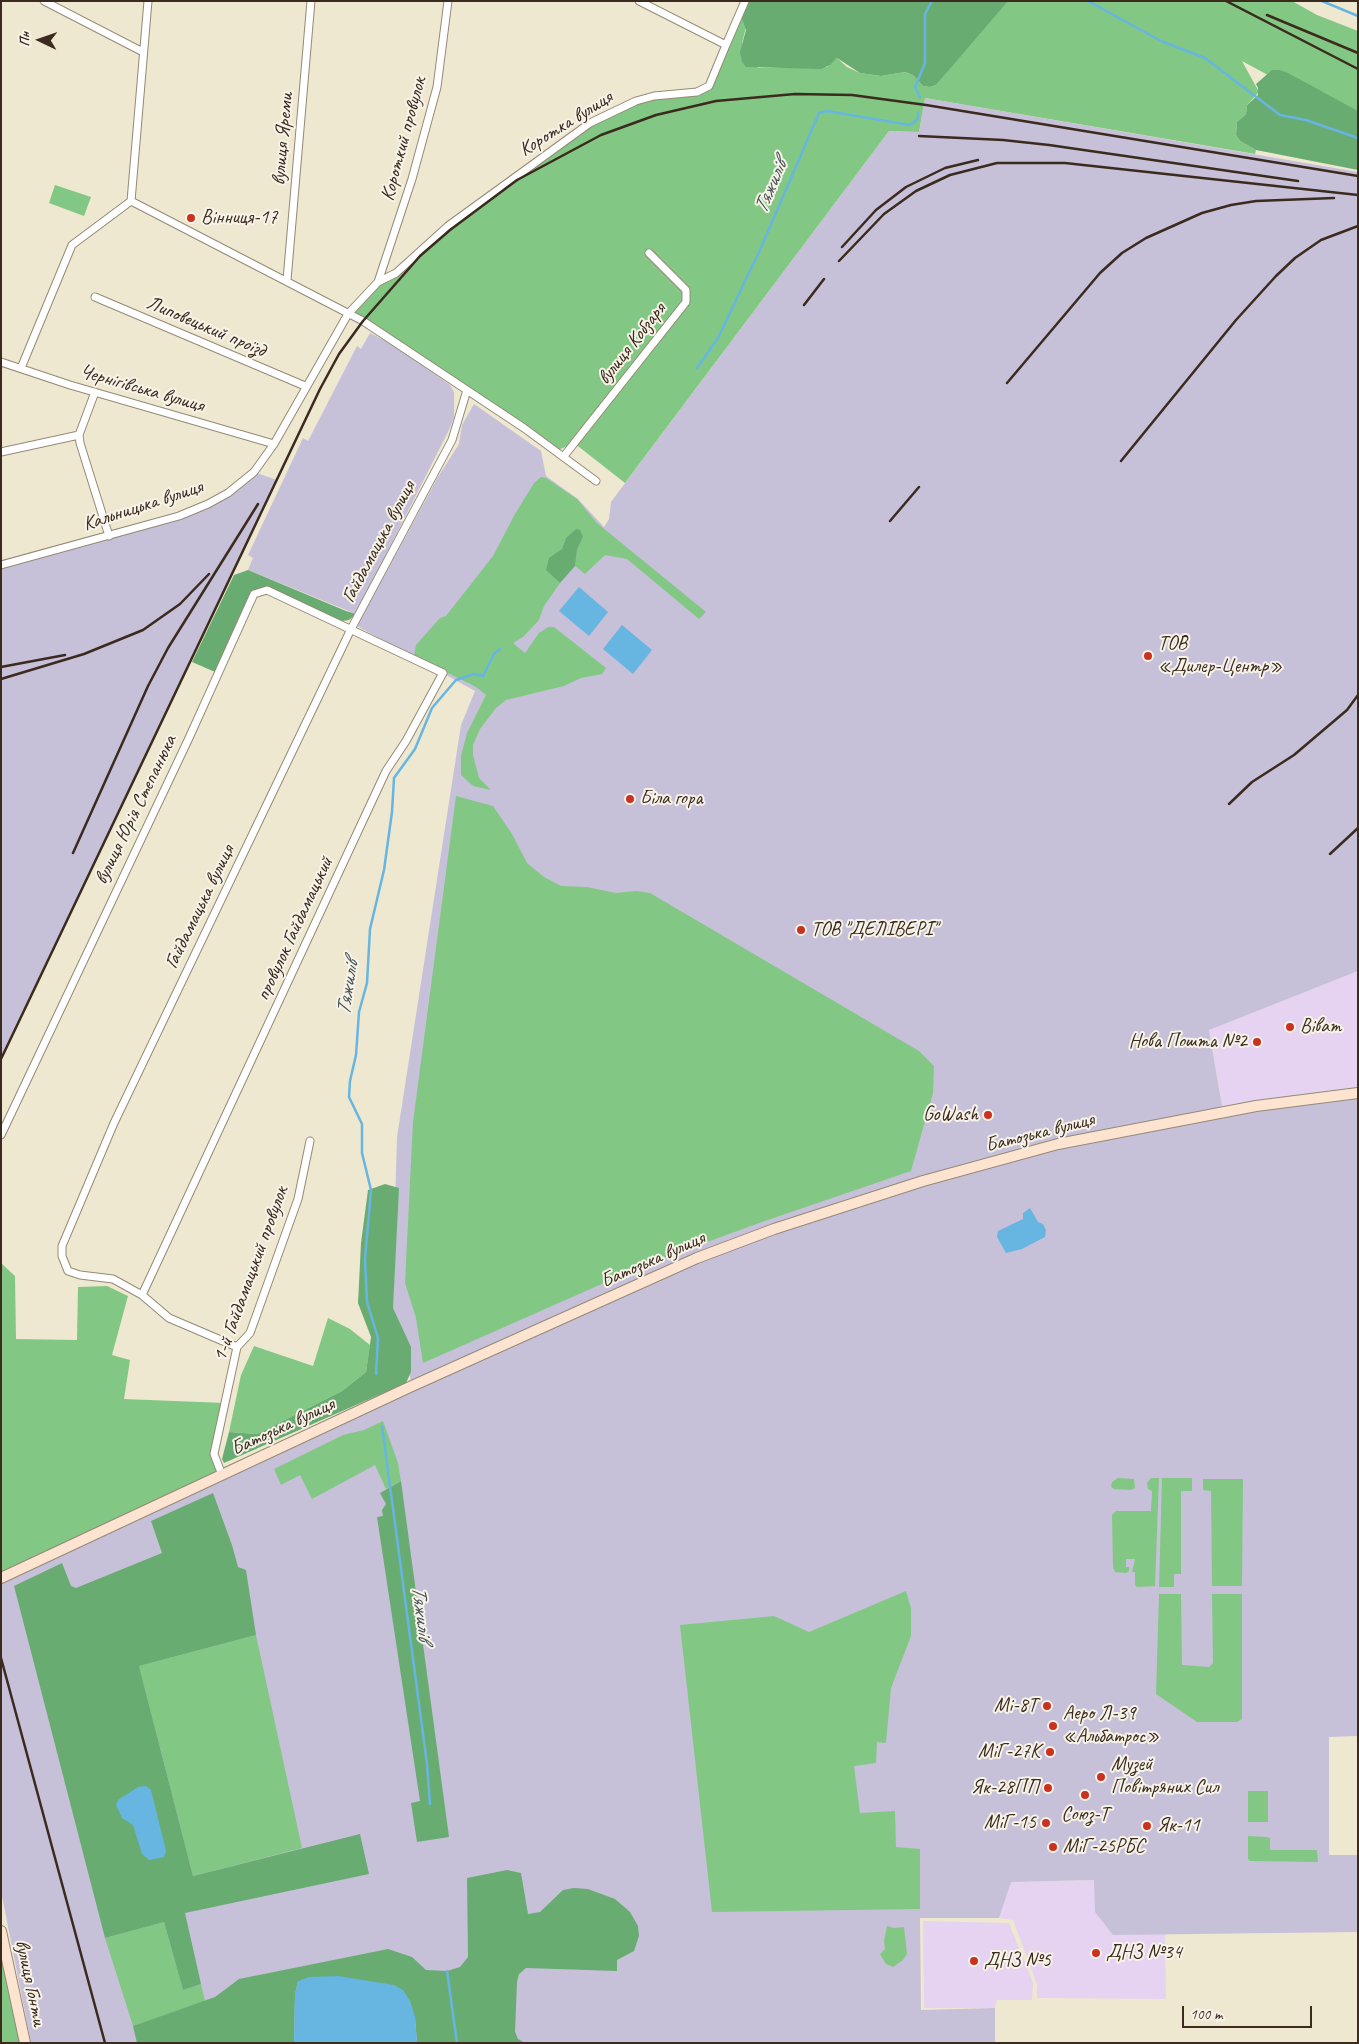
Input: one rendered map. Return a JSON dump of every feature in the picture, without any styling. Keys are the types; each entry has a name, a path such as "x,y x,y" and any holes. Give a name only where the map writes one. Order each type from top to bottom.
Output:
{"street":[{"path":"20,368 72,245 131,201 148,1"},
{"name":"вулиця Яреми","path":"287,280 311,1"},
{"name":"Короткий провулок","path":"378,282 410,186 437,87 448,1"},
{"path":"639,1 726,45 745,1"},
{"path":"48,2 143,52"},
{"name":"Коротка вулиця","path":"348,314 378,282 396,273 464,214 590,123 636,101 654,96 697,92 706,88 711,82 726,45"},
{"path":"131,201 287,280 391,338 564,456 596,481"},
{"name":"вулиця Кобзаря","path":"564,456 686,302 686,290 649,253"},
{"name":"Липовецький проїзд","path":"95,297 305,386"},
{"name":"Кальницька вулиця","path":"1,565 184,514 218,499 254,472 274,444 305,386 348,314"},
{"name":"Чернігівська вулиця","path":"1,362 95,392 274,444"},
{"name":"Гайдамацька вулиця","path":"238,1347 169,1318 142,1295 105,1277 80,1275 68,1271 62,1256 64,1237 114,1123 351,629 452,440 467,390"},
{"path":"95,392 79,435 108,536"},
{"path":"1,452 79,435"},
{"name":"вулиця Юрія Степанюка","path":"1,1135 189,738 254,594 267,590 351,629"},
{"name":"провулок Гайдамацький","path":"142,1295 386,771 406,741 443,673 351,629"},
{"name":"Батозька вулиця","path":"1,1578 412,1386 697,1258 774,1229 923,1181 1058,1144 1256,1106 1358,1093"},
{"name":"1-й Гайдамацький провулок","path":"222,1475 214,1454 238,1347 250,1334 295,1208 310,1141"},
{"name":"вулиця Гонти","path":"1,1930 24,2043"}],"shaded area":[{"path":"925,98 1358,172 1358,971 1209,1030 1223,1112 1358,1095 1358,1736 1329,1737 1329,1855 1358,1855 1358,1932 1113,1935 1095,1912 1094,1880 1011,1882 999,1918 920,1918 921,2010 995,2008 995,2043 31,2043 1,1891 1,1578 412,1385 392,1304 397,1137 461,725 475,691 357,626 438,477 459,444 462,425 474,404 541,451 546,476 578,499 604,527 609,519 611,502 889,131 919,132"},
{"path":"370,333 393,345 450,385 454,392 454,417 356,614 248,570 253,558 248,555 303,438 308,441 357,346 361,349"},
{"path":"254,472 277,480 1,1059 1,565 208,504"},
{"path":"1358,971 1358,1093 1223,1112 1209,1029"},
{"name":"ДНЗ №34","path":"1095,1880 1095,1912 1165,1934 1166,1999 1037,1998 1037,1984 1013,1920 999,1918 1010,1882"},
{"name":"ДНЗ №5","path":"923,1921 1009,1923 1033,1983 1032,2000 997,2000 995,2008 924,2008"}],"green space":[{"path":"745,1 1008,1 936,85 930,87 923,86 913,75 905,72 881,76 860,73 837,58 830,65 821,69 746,67 742,62 740,52 746,30 740,12"},
{"path":"987,1 1292,1 1317,15 1358,31 1358,124 1242,61 1259,92 1247,105 1246,114 1237,122 1236,135 1240,141 1256,150 1255,154 925,98 919,132 889,131 625,483 574,443 556,451 348,314 378,282 389,277 433,239 562,143 636,101 706,88 740,12 746,27 742,43 758,68 827,67 837,58 847,67 860,73 881,76 905,72 913,75 923,86 930,87 936,85 949,69"},
{"path":"1272,70 1288,73 1358,111 1358,170 1256,150 1240,141 1236,135 1237,122 1246,114 1247,105 1258,95 1256,84"},
{"path":"55,185 91,197 84,216 49,203"},
{"path":"541,477 546,478 577,499 597,523 706,612 699,619 627,559 605,555 585,574 575,566 577,550 583,537 566,538 562,549 547,570 560,583 544,606 539,620 523,637 513,643 525,653 539,633 548,627 554,627 606,668 602,674 581,678 564,686 506,700 496,708 480,729 473,745 473,755 479,778 491,790 473,786 461,775 461,756 467,733 486,695 476,687 414,656 416,645 440,618 446,616 493,556 515,514 534,483"},
{"path":"576,529 580,530 583,537 577,550 575,566 560,583 546,570 549,558 562,549 566,538"},
{"path":"248,570 356,614 349,620 342,621 267,588 253,592 215,672 192,662 234,575"},
{"path":"456,796 493,806 512,834 527,863 544,877 561,886 587,887 616,893 636,891 650,893 919,1051 934,1066 933,1093 911,1171 647,1264 423,1363 416,1318 405,1283 413,1122"},
{"path":"385,1184 399,1188 393,1308 411,1347 411,1372 406,1383 224,1463 222,1459 229,1432 257,1434 342,1391 366,1372 371,1337 358,1303 361,1243 368,1190"},
{"path":"1,1263 15,1276 16,1339 77,1340 78,1287 107,1286 128,1296 112,1355 130,1360 124,1399 225,1403 214,1454 222,1475 1,1577"},
{"path":"328,1318 350,1329 370,1345 366,1372 342,1391 257,1434 229,1432 241,1375 254,1346 313,1366"},
{"path":"383,1421 398,1463 401,1481 386,1489 375,1465 312,1499 300,1475 281,1485 274,1469 343,1435 364,1430"},
{"path":"1118,1478 1134,1479 1135,1488 1131,1490 1114,1489 1111,1487 1112,1482"},
{"path":"1151,1478 1159,1478 1155,1586 1137,1587 1135,1585 1135,1572 1132,1572 1135,1559 1126,1559 1126,1567 1129,1567 1129,1571 1126,1573 1115,1572 1113,1567 1112,1515 1116,1511 1151,1511 1152,1491 1148,1489 1147,1483"},
{"path":"1162,1478 1192,1478 1192,1491 1181,1491 1181,1574 1174,1574 1174,1587 1159,1587"},
{"path":"1203,1479 1243,1479 1242,1586 1212,1586 1211,1491 1203,1490"},
{"path":"401,1481 449,1837 417,1842 411,1803 420,1801 377,1517 383,1516 382,1510 386,1504 380,1493"},
{"path":"213,1493 238,1567 246,1570 256,1635 139,1666 193,1876 360,1834 369,1874 185,1913 201,1984 183,1990 164,1922 105,1938 14,1586 62,1563 71,1586 76,1588 162,1553 151,1521"},
{"path":"906,1591 911,1608 911,1636 891,1688 886,1743 877,1742 876,1763 854,1766 860,1813 895,1811 896,1847 920,1849 920,1909 712,1912 680,1625 774,1616 809,1632"},
{"path":"1159,1594 1181,1594 1182,1665 1209,1667 1213,1663 1212,1594 1242,1594 1242,1719 1237,1722 1197,1722 1156,1694"},
{"path":"256,1635 302,1848 193,1876 139,1666"},
{"path":"1248,1791 1268,1791 1268,1822 1248,1822"},
{"path":"1248,1836 1270,1838 1270,1850 1317,1850 1318,1862 1250,1861 1248,1859"},
{"path":"507,1870 521,1873 528,1914 540,1912 563,1890 574,1888 588,1889 615,1899 630,1912 638,1926 639,1936 634,1951 617,1960 617,1971 526,1968 519,1974 515,2032 518,2039 525,2043 417,2043 415,2017 298,1981 295,1995 294,2043 137,2043 133,2026 215,1997 239,1979 388,1949 412,1957 426,1970 447,1971 460,1967 468,1957 467,1878"},
{"path":"164,1922 183,1990 201,1984 205,2001 133,2026 105,1938"},
{"path":"887,1926 894,1928 904,1927 907,1954 903,1960 893,1967 886,1964 880,1954 885,1949 884,1941"},
{"path":"1,1931 25,2043 1,2043"}],"water":[{"path":"579,587 608,612 589,636 559,611"},
{"path":"622,625 652,650 633,674 603,649"},
{"path":"1030,1208 1038,1222 1043,1224 1046,1230 1045,1237 1022,1249 1006,1253 997,1237 998,1231 1023,1219 1023,1213"},
{"path":"146,1786 151,1790 166,1851 164,1857 149,1860 142,1854 133,1825 122,1818 116,1805 118,1800 138,1787"},
{"path":"338,1976 394,1985 403,1990 410,2001 415,2017 417,2043 294,2043 295,1995 298,1981 309,1977"}],"waterway":[{"name":"Тяжилів","path":"920,97 915,87 925,63 925,14 932,1"},
{"path":"1088,1 1161,41 1205,58 1280,115 1306,120 1358,138"},
{"path":"1322,1 1358,16"},
{"name":"Тяжилів","path":"697,368 718,338 760,250 819,113 827,111 910,125 918,119 918,113"},
{"name":"Тяжилів","path":"376,1374 378,1338 367,1302 365,1259 371,1190 362,1153 362,1124 349,1097 350,1081 356,1055 359,1012 367,983 370,929 384,870 392,812 394,778 415,749 432,708 456,680 474,674 483,676 494,654 500,649"},
{"name":"Тяжилів","path":"382,1426 427,1764 430,1804"},
{"name":"Тяжилів","path":"447,1971 457,2043"}],"railway":[{"path":"1226,1 1358,69"},
{"path":"1267,15 1358,53"},
{"path":"1,1059 320,389 339,354 363,321 420,256 450,230 517,180 601,135 656,115 716,101 795,94 852,95 926,105 1358,176"},
{"path":"919,136 1003,140 1049,145 1298,181"},
{"path":"842,247 876,210 906,187 945,168 978,160"},
{"path":"839,261 884,214 916,191 950,175 997,163 1065,163 1358,195"},
{"path":"1007,383 1100,273 1122,253 1146,238 1202,213 1231,205 1256,201 1334,198"},
{"path":"1121,461 1236,320 1276,276 1295,258 1321,240 1358,226"},
{"path":"804,305 824,279"},
{"path":"890,521 919,487"},
{"path":"73,853 148,686 168,648 258,504"},
{"path":"1,679 84,654 143,630 180,604 209,574"},
{"path":"1,667 65,655"},
{"path":"1229,804 1252,782 1294,755 1347,710 1358,695"},
{"path":"1330,854 1358,828"},
{"path":"1,1658 105,2043"}],"place":[{"name":"Вінниця-17","path":"191,218"},
{"name":"ТОВ «Дилер-Центр»","path":"1148,656"},
{"name":"Біла гора","path":"630,799"},
{"name":"ТОВ \"ДЕЛІВЕРІ\"","path":"801,930"},
{"name":"Віват","path":"1290,1027"},
{"name":"Нова Пошта №2","path":"1257,1042"},
{"name":"GoWash","path":"988,1115"},
{"name":"Мі-8Т","path":"1047,1706"},
{"name":"Аеро Л-39 «Альбатрос»","path":"1053,1726"},
{"name":"МіГ-27К","path":"1050,1752"},
{"name":"Музей Повітряних Сил","path":"1101,1777"},
{"name":"Як-28ПП","path":"1048,1788"},
{"name":"Союз-Т","path":"1085,1795"},
{"name":"МіГ-15","path":"1046,1823"},
{"name":"Як-11","path":"1147,1826"},
{"name":"МіГ-25РБС","path":"1053,1847"},
{"name":"ДНЗ №34","path":"1096,1953"},
{"name":"ДНЗ №5","path":"974,1961"}]}
